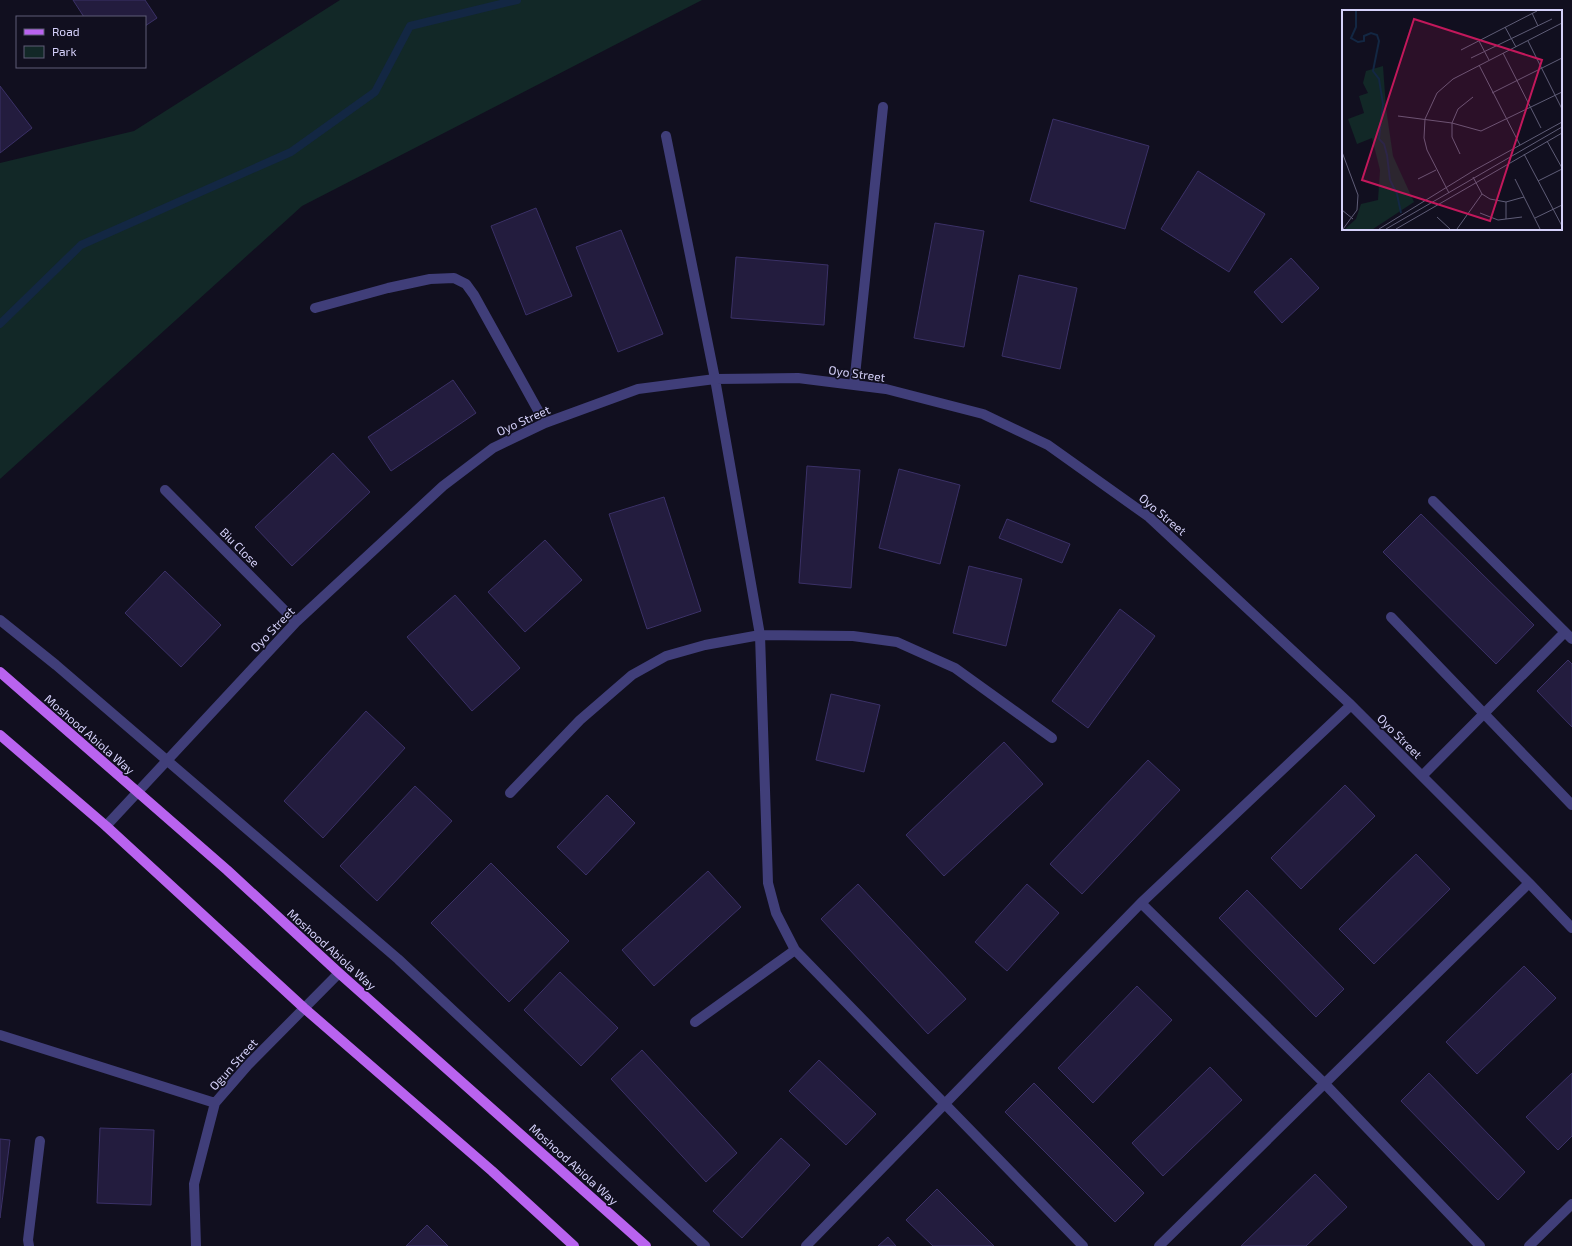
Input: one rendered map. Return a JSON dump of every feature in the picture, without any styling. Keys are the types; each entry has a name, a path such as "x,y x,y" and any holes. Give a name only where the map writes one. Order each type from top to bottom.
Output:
{"main road":[{"name":"Moshood Abiola Way","path":"0,672 227,870 339,973 646,1246"},
{"path":"0,734 106,826 304,1008 492,1171 574,1246"}],"street":[{"path":"854,385 883,107"},
{"path":"666,136 715,379 760,635 768,882 776,913 795,950 1083,1246"},
{"path":"315,308 388,288 430,279 454,278 466,284 474,295 545,423"},
{"name":"Oyo Street","path":"106,826 136,792 296,622 443,486 493,448 545,423 638,389 715,379 798,378 886,389 983,414 1048,445 1149,517 1351,705 1572,928"},
{"name":"Biu Close","path":"166,490 296,622"},
{"path":"1433,501 1572,639"},
{"path":"1391,617 1572,805"},
{"path":"0,620 56,665 398,959 705,1246"},
{"path":"1422,776 1564,632"},
{"path":"510,793 580,720 632,675 666,656 705,645 760,635 853,636 898,642 955,668 1052,738"},
{"path":"806,1246 944,1103 1141,904 1351,705"},
{"path":"1159,1246 1529,883"},
{"path":"1141,904 1325,1084 1480,1246"},
{"path":"695,1022 795,950"},
{"name":"Ogun Street","path":"196,1246 194,1184 215,1103 248,1065 339,973"},
{"path":"0,1035 215,1103"},
{"path":"29,1246 28,1240 40,1141"},
{"path":"1529,1246 1572,1204"}],"green space":[{"path":"340,0 702,0 302,206 0,479 0,163 134,131"}],"building":[{"path":"73,0 145,0 157,18 146,25 146,16 83,16"},
{"path":"0,86 32,128 0,153"},
{"path":"1053,119 1149,146 1125,229 1030,201"},
{"path":"1198,171 1265,214 1229,272 1161,229"},
{"path":"536,208 572,296 526,315 491,226"},
{"path":"935,223 984,231 964,347 914,338"},
{"path":"621,230 663,334 618,352 576,247"},
{"path":"736,257 828,265 824,325 731,318"},
{"path":"1291,258 1319,288 1282,323 1254,292"},
{"path":"1019,275 1077,288 1060,369 1002,356"},
{"path":"453,380 476,413 391,471 368,437"},
{"path":"333,453 370,492 292,566 255,527"},
{"path":"807,466 860,470 851,588 799,583"},
{"path":"899,469 960,485 940,564 879,548"},
{"path":"664,497 701,611 647,629 609,514"},
{"path":"1421,514 1534,625 1496,664 1383,552"},
{"path":"1007,519 1070,544 1062,563 999,538"},
{"path":"545,540 582,580 525,632 488,592"},
{"path":"969,566 1022,579 1006,646 953,633"},
{"path":"165,571 221,625 181,667 125,613"},
{"path":"455,595 520,668 472,711 407,637"},
{"path":"1120,609 1155,636 1088,728 1052,701"},
{"path":"1568,660 1572,664 1572,727 1537,691"},
{"path":"831,694 880,705 864,772 816,760"},
{"path":"366,711 405,748 323,838 284,801"},
{"path":"1004,742 1043,784 944,876 906,835"},
{"path":"1148,760 1180,790 1082,894 1050,864"},
{"path":"1345,785 1375,816 1301,889 1271,858"},
{"path":"415,786 452,821 377,901 340,866"},
{"path":"607,795 635,823 586,875 557,847"},
{"path":"1416,854 1450,889 1374,964 1339,929"},
{"path":"491,863 569,941 509,1002 431,923"},
{"path":"708,871 741,907 654,986 622,950"},
{"path":"858,884 966,999 928,1034 821,919"},
{"path":"1027,884 1059,913 1007,971 975,942"},
{"path":"1247,890 1344,989 1316,1017 1219,918"},
{"path":"1524,966 1556,998 1477,1074 1446,1042"},
{"path":"560,972 618,1028 581,1066 524,1010"},
{"path":"1137,986 1172,1020 1093,1103 1058,1068"},
{"path":"642,1050 737,1153 706,1182 611,1079"},
{"path":"819,1060 876,1114 846,1145 789,1091"},
{"path":"1210,1067 1242,1100 1163,1176 1132,1143"},
{"path":"1429,1073 1525,1172 1498,1200 1401,1101"},
{"path":"1572,1073 1572,1136 1558,1150 1526,1117"},
{"path":"1034,1083 1144,1193 1115,1222 1005,1112"},
{"path":"100,1128 154,1130 151,1205 97,1203"},
{"path":"781,1138 810,1165 742,1238 713,1211"},
{"path":"0,1139 10,1140 0,1218"},
{"path":"1315,1174 1347,1207 1306,1246 1241,1246"},
{"path":"937,1189 994,1246 933,1246 906,1220"},
{"path":"427,1225 448,1246 406,1246"},
{"path":"888,1237 896,1246 878,1246"}],"waterway":[{"path":"0,324 81,245 291,152 375,92 410,26 517,0"}]}
